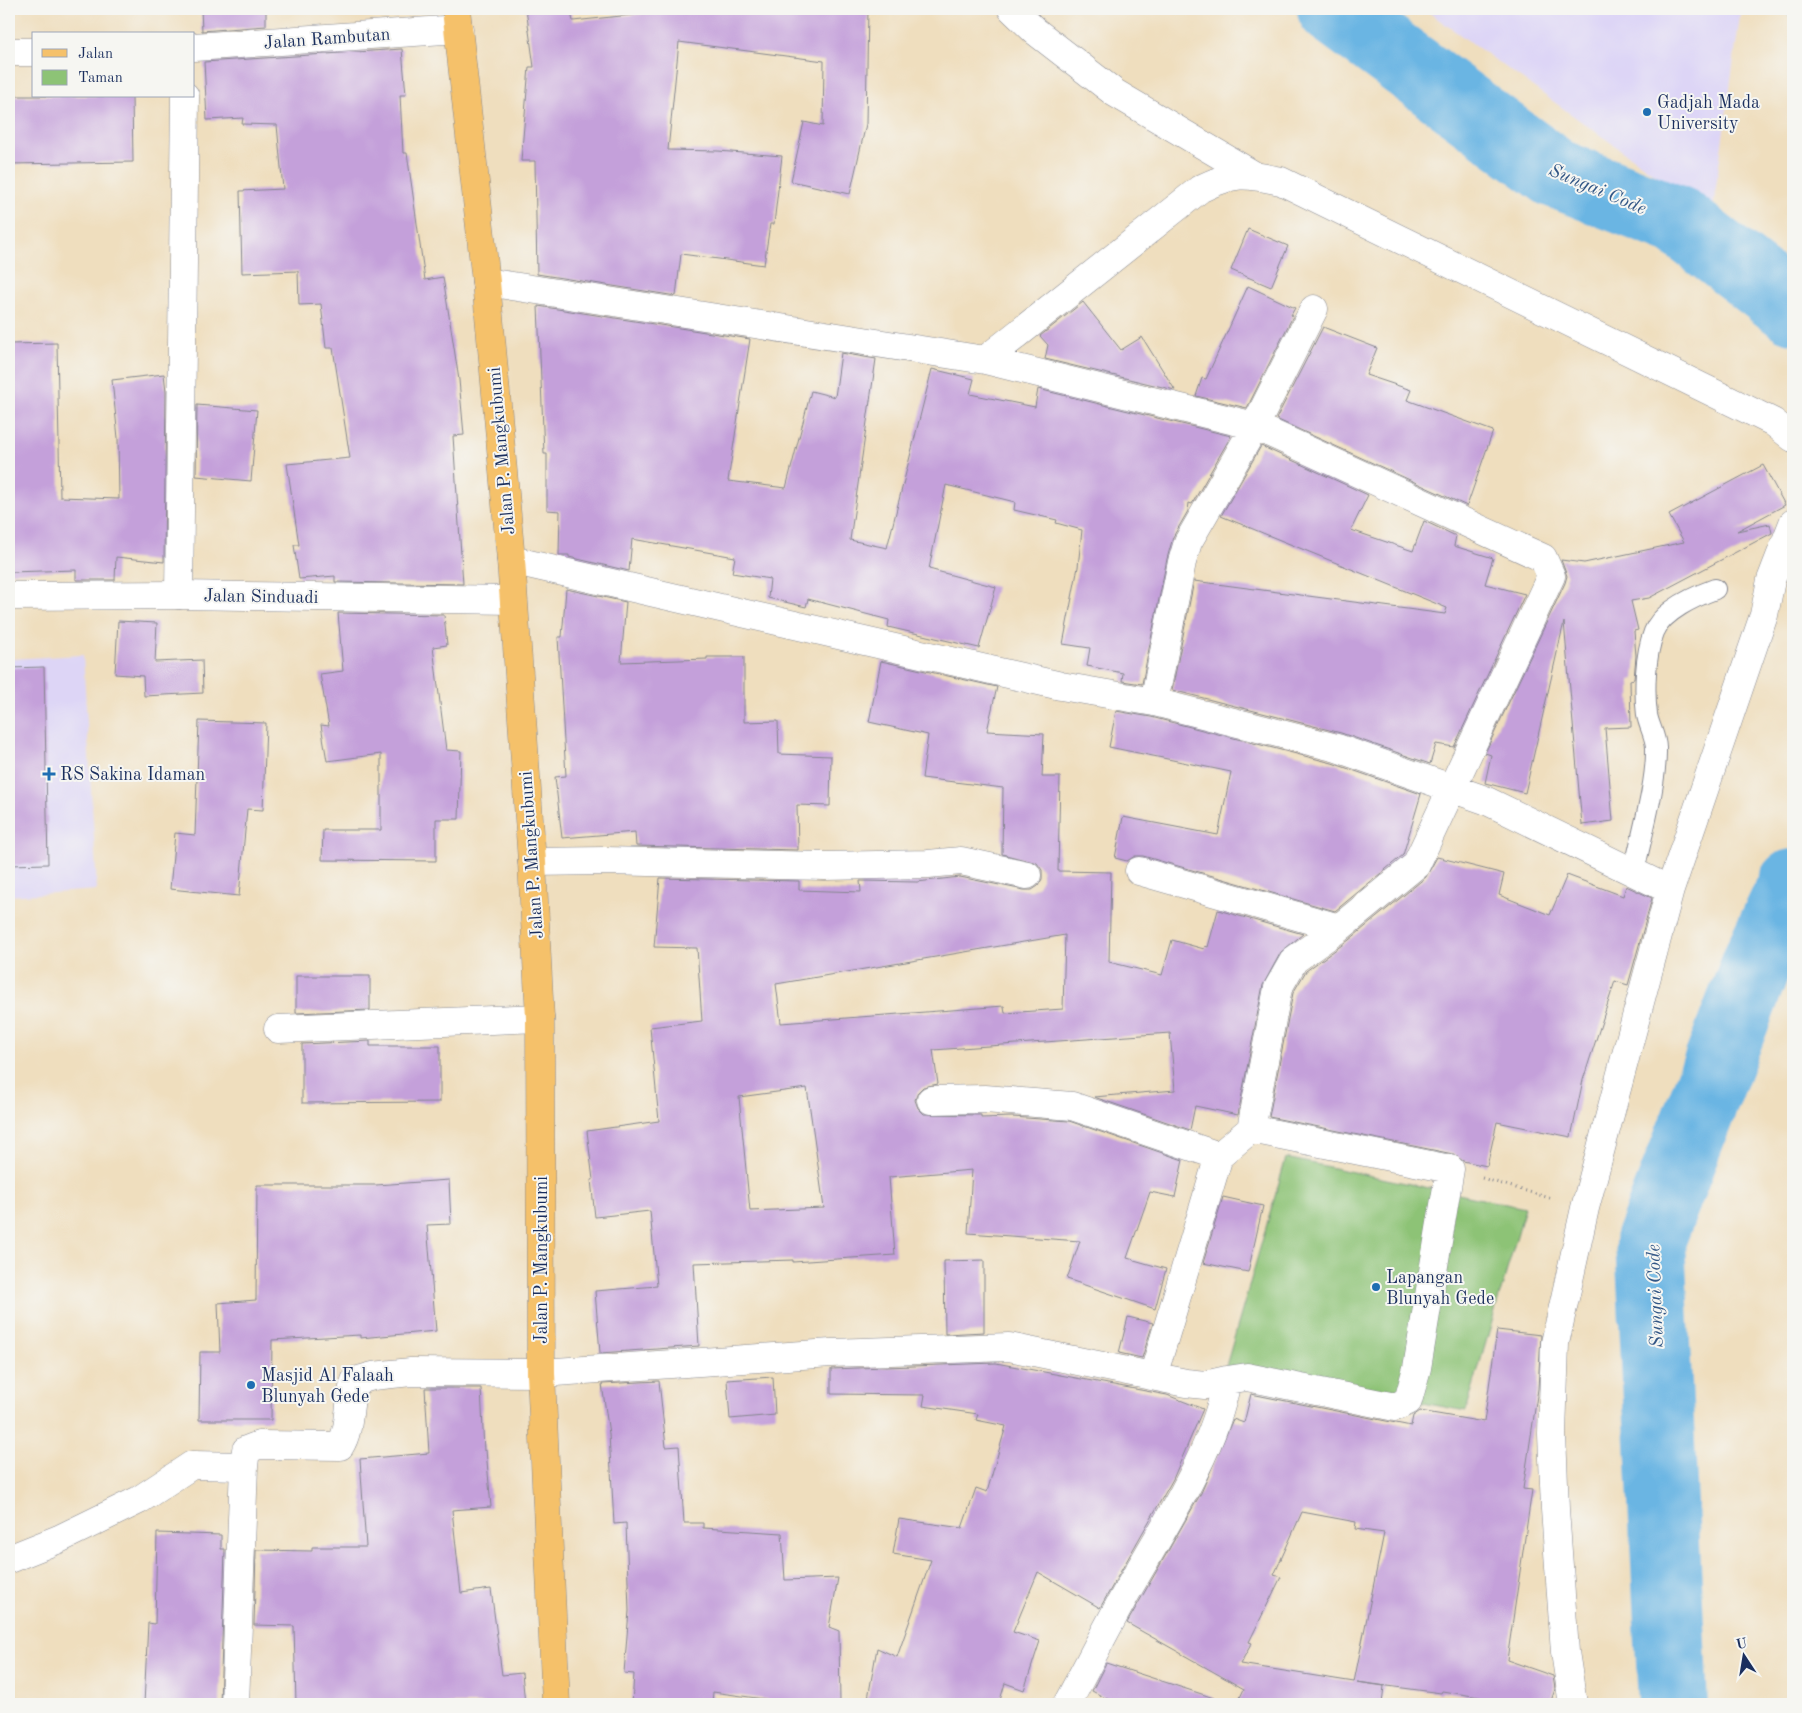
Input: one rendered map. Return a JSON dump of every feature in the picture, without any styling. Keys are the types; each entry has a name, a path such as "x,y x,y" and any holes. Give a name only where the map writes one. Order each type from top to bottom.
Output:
{"main road":[{"name":"Jalan P. Mangkubumi","path":"458,19 486,282 511,560 532,862 540,1018 541,1373 556,1704"}],"street":[{"path":"1012,9 1035,31 1115,93 1252,174 1281,181 1773,422 1793,438"},
{"name":"Jalan Rambutan","path":"195,47 458,19"},
{"path":"9,52 32,52"},
{"path":"179,594 185,98"},
{"path":"986,360 1200,189 1226,177 1252,174"},
{"path":"486,282 986,360 1255,426 1543,558 1550,576 1416,865 1339,928 1294,960 1278,988 1251,1129 1219,1156 1153,1376"},
{"path":"1154,702 1182,562 1188,542 1255,426 1314,309"},
{"path":"1573,1704 1565,1652 1552,1434 1555,1343 1585,1208 1670,890 1764,615 1771,580 1793,522"},
{"path":"511,560 1062,686 1154,702 1337,748 1485,800 1670,890"},
{"name":"Jalan Sinduadi","path":"9,596 179,594 513,600"},
{"path":"532,862 605,861 825,866 928,864 961,861 1026,875"},
{"path":"1139,871 1339,928"},
{"path":"278,1028 540,1018"},
{"path":"931,1100 984,1099 1072,1106 1219,1156"},
{"path":"235,1704 246,1450 259,1445 340,1446 347,1436 349,1395 355,1381 373,1376 411,1372 541,1373 831,1353 1009,1347 1205,1385 1247,1377 1395,1406 1408,1401 1417,1368 1450,1169 1251,1129"},
{"path":"1067,1704 1129,1588 1171,1517 1222,1408 1227,1380"},
{"path":"9,1559 59,1539 139,1500 192,1465 244,1466"}],"lane":[{"path":"1634,872 1651,789 1656,748 1648,717 1645,690 1654,631 1667,616 1700,594 1715,589"}],"path":[{"path":"1450,1169 1585,1208"}],"shaded area":[{"name":"Gadjah Mada University","path":"1424,9 1741,9 1712,215"},
{"name":"RS Sakina Idaman","path":"83,655 97,890 9,896 9,659"}],"green space":[{"name":"Lapangan Blunyah Gede","path":"1286,1158 1525,1208 1466,1411 1226,1366"}],"building":[{"path":"201,9 266,9 266,26 202,31"},
{"path":"526,9 570,9 573,21 650,13 650,9 868,9 866,124 850,194 791,181 804,122 823,126 824,61 679,42 668,150 718,151 782,156 774,224 770,224 764,265 681,254 676,296 537,274 535,161 521,161 529,67 534,67"},
{"path":"402,49 406,95 400,95 403,153 407,153 425,280 443,277 459,380 464,435 453,436 463,584 335,582 335,576 299,579 294,545 299,545 287,464 350,458 333,348 326,348 321,304 299,305 298,271 242,273 240,191 283,189 277,125 242,124 243,118 207,120 204,62"},
{"path":"9,96 32,96 32,98 132,98 133,162 9,164"},
{"path":"1248,229 1288,246 1271,287 1231,270"},
{"path":"1248,286 1295,308 1291,315 1293,316 1247,408 1196,396 1202,378 1206,379"},
{"path":"1083,302 1121,350 1142,337 1175,390 1045,359 1048,345 1040,336"},
{"path":"538,306 750,339 728,481 786,488 811,391 835,397 841,353 876,359 850,540 887,548 932,369 974,379 970,394 1035,407 1038,389 1231,436 1192,504 1189,503 1188,511 1173,537 1142,684 1122,681 1123,673 1087,666 1090,648 1063,644 1078,567 1082,530 1056,523 1057,520 1014,510 1015,502 946,485 929,569 996,587 979,648 888,627 889,620 808,599 806,607 768,598 770,579 732,573 735,557 632,539 629,571 569,557 569,555 559,555 560,511 547,510 547,454 544,454"},
{"path":"1323,327 1377,348 1366,375 1411,390 1407,400 1493,431 1467,506 1276,419"},
{"path":"57,343 60,497 119,499 118,438 112,380 164,374 166,391 164,562 116,557 115,580 76,580 76,570 9,572 9,344"},
{"path":"197,405 257,410 251,481 196,476"},
{"path":"1261,446 1368,495 1351,530 1413,551 1424,521 1456,536 1454,546 1493,558 1485,584 1525,594 1454,747 1436,744 1430,764 1341,733 1172,690 1194,581 1445,614 1447,608 1221,516"},
{"path":"1763,465 1785,505 1737,531 1770,524 1772,533 1649,598 1631,601 1638,630 1634,631 1636,656 1634,679 1630,680 1631,727 1605,728 1613,821 1582,825 1564,622 1525,793 1485,783 1491,755 1485,753 1565,583 1567,576 1561,560 1584,563 1684,542 1669,515"},
{"path":"566,589 626,602 621,662 707,659 707,657 744,657 744,722 778,721 779,754 831,756 830,806 797,805 798,850 636,846 635,832 562,838 555,777 566,776 558,637 562,637"},
{"path":"338,613 444,615 447,645 433,647 446,750 461,751 459,819 436,819 436,861 322,860 323,830 381,830 381,754 327,761 321,725 329,726 320,674 343,671"},
{"path":"118,621 157,623 155,662 202,660 203,693 144,696 143,676 115,674"},
{"path":"881,661 997,687 987,731 1044,734 1042,777 1060,777 1058,871 1111,872 1109,962 1162,975 1172,940 1204,949 1205,946 1208,947 1218,910 1303,934 1281,952 1263,985 1238,1115 1195,1106 1190,1130 1094,1097 1175,1090 1170,1033 933,1050 938,1084 923,1087 918,1092 915,1100 918,1108 924,1114 981,1115 981,1118 1012,1117 1069,1121 1183,1160 1175,1197 1150,1192 1127,1258 1166,1269 1155,1309 1067,1279 1080,1241 968,1233 972,1170 889,1177 895,1255 793,1262 793,1260 694,1263 699,1346 600,1353 595,1291 657,1286 650,1211 595,1217 587,1131 659,1121 650,1027 702,1021 697,948 654,947 660,878 799,881 799,890 861,892 860,881 917,882 960,877 1032,890 1038,886 1042,879 1042,870 1037,863 1002,854 1003,788 922,778 928,735 869,722","holes":["1065,935 1063,1009 1005,1013 1004,1006 781,1023 776,984","807,1088 824,1208 750,1211 739,1097"]},
{"path":"44,667 48,864 9,865 9,668"},
{"path":"1116,711 1151,717 1332,763 1421,794 1403,855 1335,911 1143,856 1135,856 1127,861 1115,858 1123,817 1218,835 1231,772 1109,747"},
{"path":"199,721 266,723 263,810 247,809 239,896 170,889 175,833 195,835"},
{"path":"1437,857 1504,874 1499,895 1550,915 1567,875 1623,896 1626,886 1652,898 1628,985 1615,981 1583,1080 1571,1137 1497,1122 1487,1166 1463,1161 1453,1154 1269,1117 1293,993 1306,971 1349,940 1426,877"},
{"path":"296,976 370,976 370,1010 296,1013"},
{"path":"370,1041 370,1046 440,1046 440,1102 302,1103 302,1044"},
{"path":"449,1180 451,1224 427,1225 436,1331 360,1338 360,1335 272,1340 271,1420 199,1420 200,1352 220,1352 218,1303 256,1300 257,1185 376,1185"},
{"path":"1223,1197 1263,1206 1248,1272 1203,1263"},
{"path":"984,1260 984,1332 945,1334 944,1261"},
{"path":"1128,1317 1153,1323 1142,1358 1119,1353"},
{"path":"1497,1330 1541,1335 1538,1389 1523,1489 1532,1490 1507,1660 1553,1676 1555,1689 1550,1704 1500,1704 1479,1697 1442,1691 1441,1693 1357,1682 1384,1686 1382,1704 1237,1704 1244,1689 1127,1623 1201,1493 1233,1419 1244,1423 1251,1394 1411,1426 1413,1416 1420,1411 1484,1422","holes":["1302,1512 1356,1522 1355,1529 1384,1533 1354,1682 1240,1664 1252,1643 1249,1642 1281,1577 1274,1575"]},
{"path":"996,1363 1167,1395 1203,1409 1173,1479 1100,1608 1038,1572 1013,1632 1040,1641 1024,1690 1005,1683 999,1704 867,1704 877,1648 897,1657 931,1560 893,1554 899,1519 962,1528 976,1488 987,1492 1006,1426 976,1420 978,1414 923,1406 925,1395 831,1394 831,1369"},
{"path":"773,1377 775,1415 730,1419 727,1380"},
{"path":"659,1381 666,1447 679,1446 684,1523 703,1523 703,1528 782,1533 785,1580 838,1578 829,1627 839,1631 840,1704 800,1704 713,1692 712,1704 632,1704 634,1674 624,1673 629,1611 626,1523 614,1524 609,1434 602,1384"},
{"path":"425,1388 481,1388 484,1451 486,1450 491,1507 452,1510 461,1593 491,1589 502,1675 522,1673 525,1704 296,1704 294,1626 254,1625 256,1550 312,1551 312,1547 366,1547 360,1459 429,1453"},
{"path":"157,1533 221,1535 221,1549 225,1549 220,1704 144,1704 148,1623 155,1624"},
{"path":"1106,1663 1214,1698 1213,1704 1117,1704 1092,1691"}],"waterway":[{"name":"Sungai Code","path":"1332,9 1555,173 1678,221 1793,309"},
{"path":"1792,9 1793,13"},
{"name":"Sungai Code","path":"1673,1704 1650,1241 1760,954 1793,884"}],"place":[{"name":"Gadjah Mada University","path":"1647,112"},
{"name":"RS Sakina Idaman","path":"49,774"},
{"name":"Lapangan Blunyah Gede","path":"1376,1287"},
{"name":"Masjid Al Falaah Blunyah Gede","path":"251,1385"}]}
